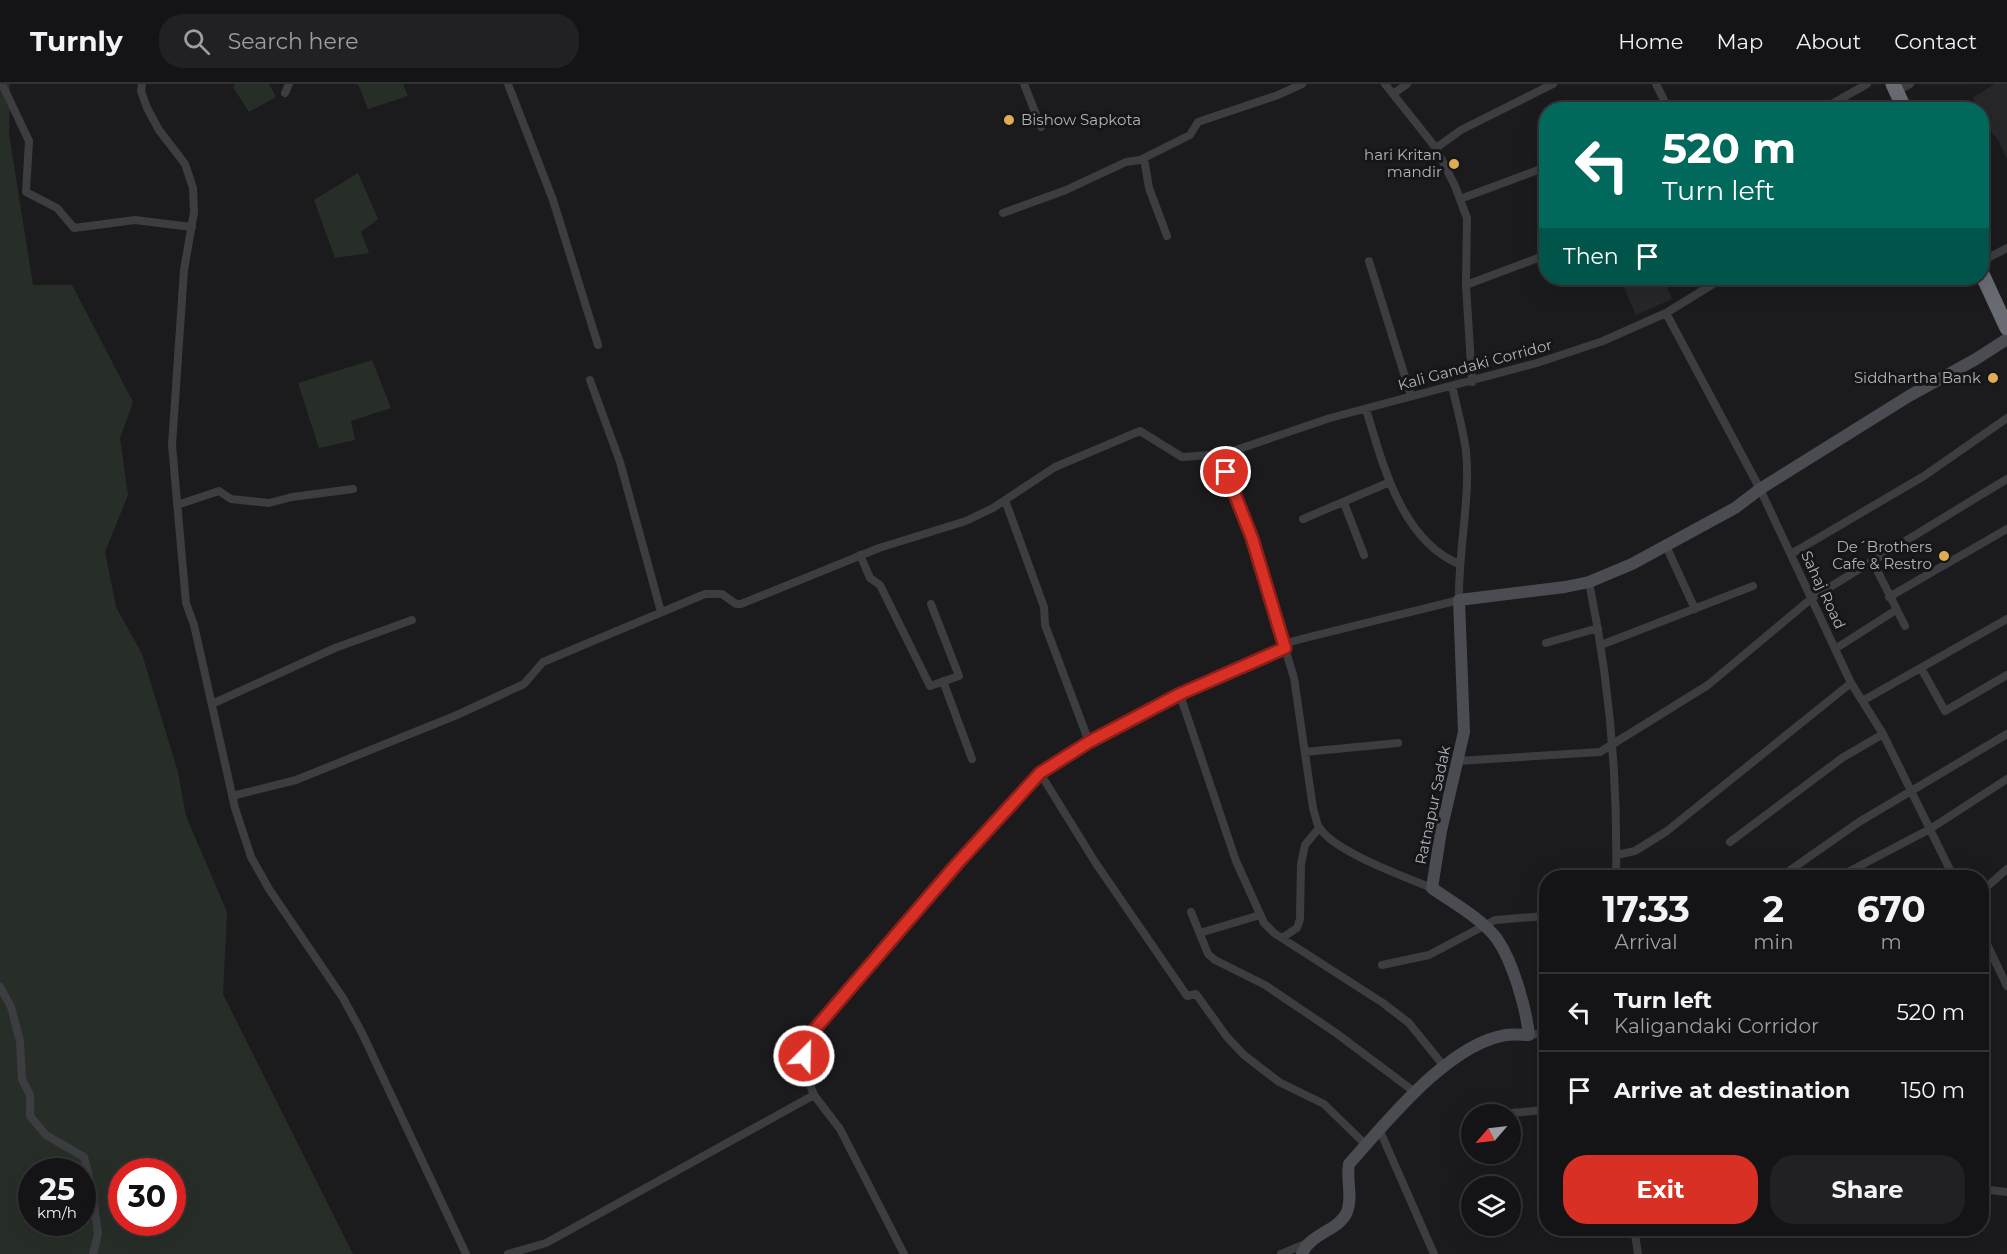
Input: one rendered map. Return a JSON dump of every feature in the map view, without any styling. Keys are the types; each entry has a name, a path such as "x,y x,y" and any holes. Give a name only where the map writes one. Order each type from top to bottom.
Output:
{"highway":[{"path":"1900,86 1903,102"},
{"path":"1987,285 2007,328"}],"main road":[{"path":"1460,600 1588,582 1666,546 1735,508 1760,489 1909,396 2007,339"},
{"name":"Ratnapur Sadak","path":"1460,600 1464,732 1441,831 1432,888 1496,938 1505,952 1527,1016 1529,1035"},
{"path":"1304,1249 1346,1214 1350,1200 1347,1175 1349,1164 1443,1065 1484,1043 1505,1035 1529,1035"}],"street":[{"path":"2,84 29,141 26,192 57,208 74,228 135,220 192,227"},
{"path":"142,84 147,108 184,165 193,188 192,227 184,270 172,445 186,603 194,625 232,796 258,871 343,998 362,1033 466,1254"},
{"path":"507,84 553,200 598,345"},
{"path":"1024,84 1041,127"},
{"path":"1003,213 1066,190 1126,162 1144,158 1190,135 1198,122 1278,95 1302,84"},
{"path":"1385,84 1436,148 1467,218 1466,285 1472,381"},
{"path":"1393,94 1407,84"},
{"path":"1436,148 1461,130 1553,84"},
{"path":"1656,84 1664,102"},
{"path":"1835,102 1867,84"},
{"path":"1144,158 1149,188 1167,236"},
{"path":"1460,199 1539,170"},
{"path":"1989,257 2007,248"},
{"path":"1466,285 1539,258"},
{"path":"1369,261 1411,396"},
{"name":"Kali Gandaki Corridor","path":"1005,500 1055,467 1140,431 1182,457 1224,454 1366,409 1472,381 1598,343 1666,313 1712,285"},
{"name":"Sahaj Road","path":"1666,313 1760,489 1851,683 1864,700 1883,734 1949,870"},
{"path":"590,380 620,462 661,612"},
{"path":"904,1254 840,1129 814,1095 805,1072 804,1056 815,1029 956,865 1040,773 1089,742 1180,694 1285,648 1290,642 1460,600 1458,564 1464,516 1466,452 1452,386"},
{"path":"1366,409 1401,508 1434,548 1458,564"},
{"path":"1791,554 1924,476 2007,418"},
{"path":"1224,454 1226,472 1252,538 1294,678 1313,808 1319,828 1338,843 1369,861 1432,888"},
{"path":"1458,761 1600,752 1708,686 1812,598 2007,479"},
{"path":"1303,519 1390,482"},
{"path":"177,505 219,491 231,499 269,503 292,497 353,489"},
{"path":"232,796 296,780 456,715 524,684 543,662 705,594 722,594 736,604 741,604 860,555 966,521 1005,500 1044,607 1044,625 1089,742"},
{"path":"1344,503 1364,555"},
{"path":"1889,597 2007,529"},
{"path":"1666,546 1695,609"},
{"path":"860,555 870,578 880,585 930,686 959,676 931,604"},
{"path":"1873,562 1905,626"},
{"path":"1588,582 1601,645 1613,745 1617,796 1616,870"},
{"path":"1601,645 1753,586"},
{"path":"1835,649 1896,610"},
{"path":"1864,700 2007,619"},
{"path":"212,704 335,648 412,620"},
{"path":"1546,643 1598,628"},
{"path":"1921,668 1945,711 2007,675"},
{"path":"943,681 972,759"},
{"path":"1617,855 1635,851 1667,831 1851,683"},
{"path":"1180,694 1236,861 1260,915 1274,933 1383,1003 1409,1023 1443,1065"},
{"path":"1730,842 1842,758 1883,734"},
{"path":"1790,870 1859,822 2007,734"},
{"path":"1305,752 1398,743"},
{"path":"1040,773 1095,862 1187,996 1196,994 1227,1037 1244,1055 1279,1082 1324,1104 1366,1145"},
{"path":"1852,870 1930,829 2007,779"},
{"path":"1282,938 1297,928 1300,919 1301,864 1305,845 1319,828"},
{"path":"1989,885 2007,869"},
{"path":"1191,912 1209,954 1215,960 1265,985 1336,1033 1416,1093"},
{"path":"1200,933 1260,915"},
{"path":"1382,965 1429,956 1482,925 1495,920 1539,917"},
{"path":"1989,949 2007,986"},
{"path":"0,987 11,1007 20,1041 22,1079 30,1095 30,1116 46,1136 84,1157 92,1189 98,1233 93,1254"},
{"path":"1529,1035 1539,1034"},
{"path":"508,1254 546,1243 814,1095"},
{"path":"1521,1112 1539,1111"},
{"path":"1380,1131 1434,1254"},
{"path":"1989,1190 2007,1192"},
{"path":"1635,1236 1638,1254"},
{"path":"1281,1254 1304,1249"}],"shaded area":[{"path":"0,84 10,84 9,134 33,285 72,285 133,402 120,438 128,495 105,552 116,607 142,654 178,772 186,816 227,912 223,994 353,1254 0,1254"},
{"path":"236,84 269,84 276,97 249,112 233,87"},
{"path":"358,84 403,84 408,96 368,109"},
{"path":"1995,84 2007,84 2007,159 1998,140 1989,130 1989,102 1975,102 1973,97"},
{"path":"358,173 378,219 361,232 369,253 335,258 314,200"},
{"path":"1623,285 1666,285 1672,299 1636,315"},
{"path":"372,360 391,408 351,421 355,440 319,448 298,383"}],"place":[{"name":"Bishow Sapkota","path":"1009,120"},
{"name":"hari Kritan mandir","path":"1454,164"},
{"name":"Siddhartha Bank","path":"1993,378"},
{"name":"De´Brothers Cafe & Restro","path":"1944,556"}],"route":[{"path":"804,1056 808,1040 815,1029 956,865 1040,773 1060,763 1089,742 1180,694 1285,648 1252,538 1226,472"}]}
